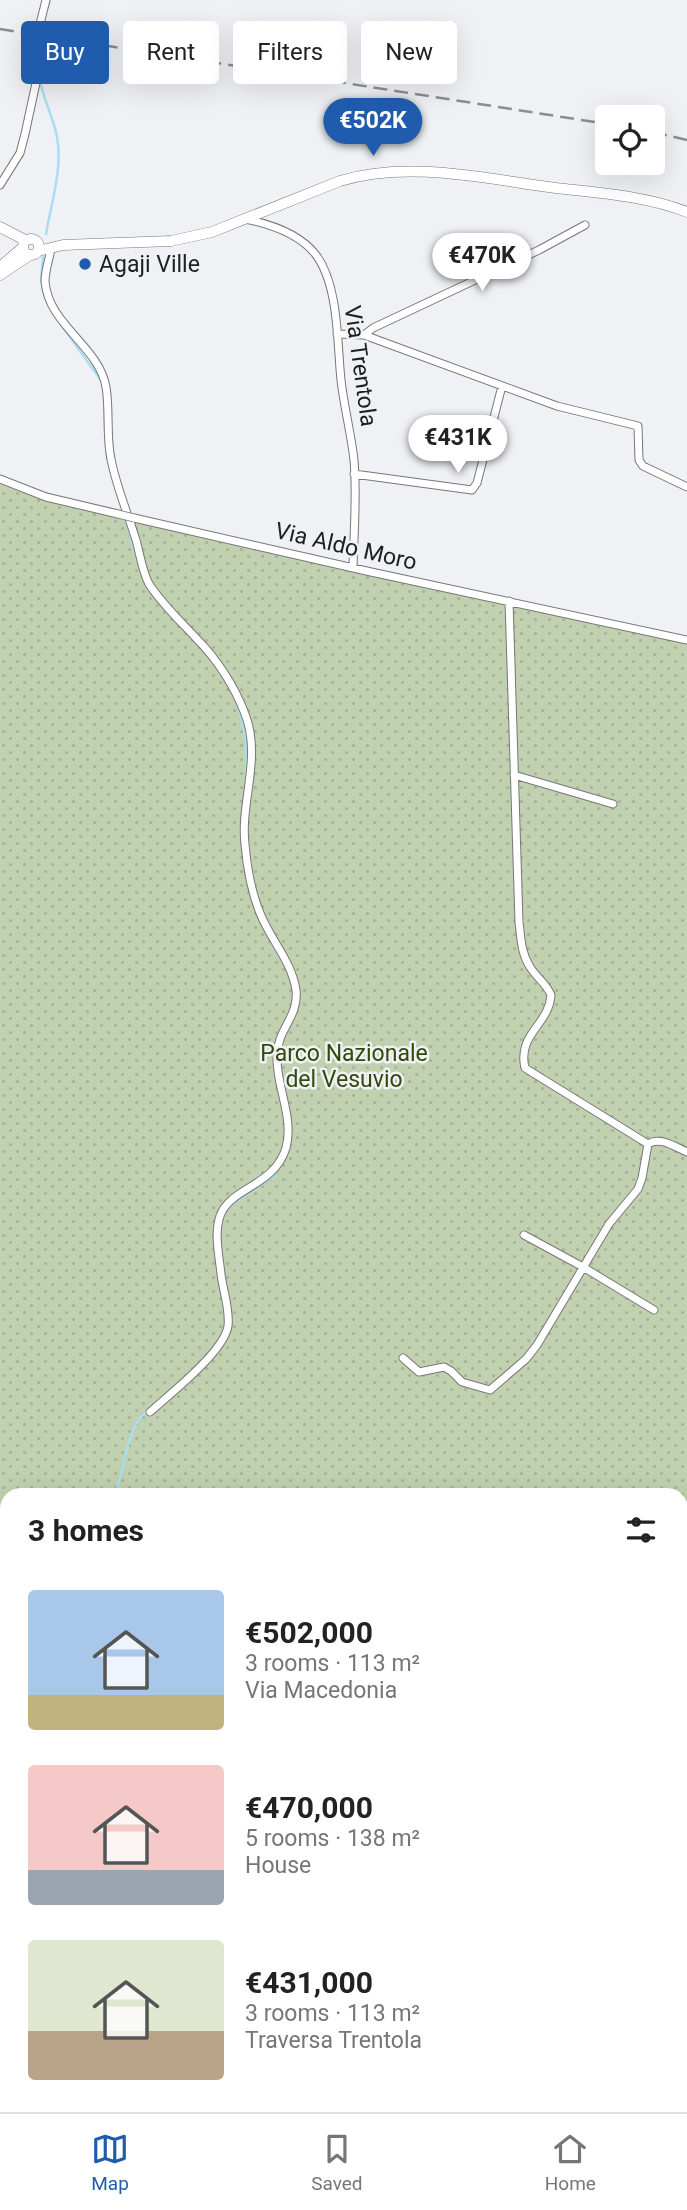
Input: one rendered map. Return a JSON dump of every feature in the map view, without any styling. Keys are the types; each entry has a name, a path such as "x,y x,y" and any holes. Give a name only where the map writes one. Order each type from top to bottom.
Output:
{"main road":[{"path":"0,267 30,247 144,243 191,238 356,176 405,171 441,173 631,198 687,212"},
{"path":"0,227 30,247 51,249 62,245"},
{"path":"0,275 30,247"}],"street":[{"path":"0,185 20,153 25,134 36,83 35,44 46,0"},
{"name":"Via Trentola","path":"243,219 268,224 301,241 316,255 328,277 354,474 353,567"},
{"path":"364,335 373,328 539,250 585,225"},
{"path":"51,249 45,277 47,291 59,318 89,353 106,385 111,459 148,582 170,611 216,660 246,716 251,763 244,839 249,881 260,914 290,970 296,994 291,1019 282,1033 277,1056 287,1117 286,1147 281,1160 265,1178 230,1199 217,1226 219,1262 228,1315 226,1332 205,1361 150,1412"},
{"path":"337,334 364,335 557,406 638,426 639,460 643,466 687,487"},
{"path":"354,474 472,490 477,483 502,386"},
{"name":"Via Aldo Moro","path":"0,479 46,497 134,518 687,640"},
{"path":"509,601 519,922 523,952 531,969 545,982 551,995 548,1009 523,1047 526,1068 648,1144"},
{"path":"514,775 613,804"},
{"path":"648,1144 655,1140 662,1141 687,1152"},
{"path":"403,1357 419,1372 444,1367 451,1370 462,1382 489,1390 526,1359 609,1224 638,1189 648,1144"},
{"path":"524,1236 583,1267 654,1310"}],"green space":[{"path":"444,416 476,422 472,442 440,436"},
{"name":"Parco Nazionale del Vesuvio","path":"0,475 20,485 91,505 687,638 687,1488 0,1488"}],"waterway":[{"path":"47,9 50,0"},
{"path":"41,84 55,129 59,161 46,234"},
{"path":"43,257 41,280 46,298"},
{"path":"57,319 100,379"},
{"path":"104,396 105,431"},
{"path":"106,445 107,459"},
{"path":"125,519 137,559"},
{"path":"236,701 245,740 246,780"},
{"path":"273,946 282,961"},
{"path":"231,1205 274,1176 278,1169"},
{"path":"117,1488 130,1437 140,1418 147,1412"}],"railway":[{"path":"0,29 595,122"},
{"path":"665,135 687,140"}],"place":[{"name":"Agaji Ville","path":"85,264"}]}
